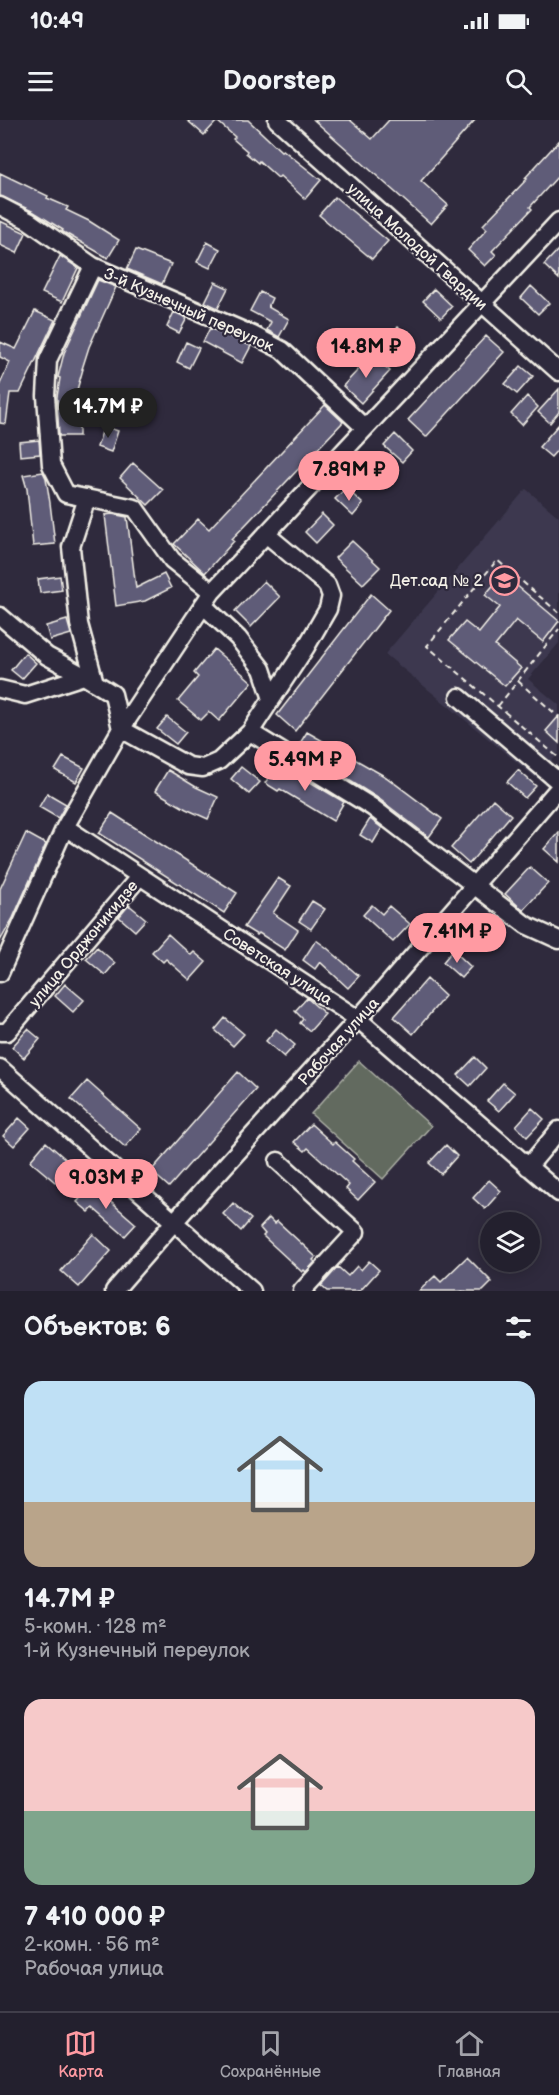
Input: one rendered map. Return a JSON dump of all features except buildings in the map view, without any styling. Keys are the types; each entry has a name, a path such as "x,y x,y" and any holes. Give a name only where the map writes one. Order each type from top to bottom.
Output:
{"street":[{"name":"улица Молодой Гвардии","path":"277,120 559,372"},
{"name":"3-й Кузнечный переулок","path":"0,206 29,221 93,266 254,335 282,350 365,428"},
{"path":"0,973 65,827 121,729 207,598 559,221"},
{"path":"93,266 48,360 46,396 51,465 66,494 135,508 172,560 207,598 262,669 272,699"},
{"path":"87,498 71,547 78,624 90,680"},
{"path":"0,616 47,656 112,694 121,729 188,766 203,768 219,760 250,732 328,609 331,596 327,585 266,534"},
{"path":"0,689 26,695 90,680"},
{"path":"459,697 559,782"},
{"path":"250,732 372,807 475,884 526,926 559,940"},
{"name":"Рабочая улица","path":"114,1291 358,1019 559,788"},
{"name":"Советская улица","path":"65,827 358,1019 559,1193"},
{"name":"улица Орджоникидзе","path":"0,1032 7,1032 140,876"},
{"path":"0,1068 252,1291"},
{"path":"528,1167 559,1130"},
{"path":"278,1161 356,1232 302,1291"}],"path":[{"path":"559,614 497,560 427,646 559,758"},
{"path":"498,706 559,629"},
{"path":"517,681 559,717"}],"shaded area":[{"name":"Дет.сад № 2","path":"526,489 559,517 559,643 528,679 559,705 559,753 536,778 385,654"}],"green space":[{"path":"359,1061 431,1126 383,1179 311,1114"}],"place":[{"name":"Дет.сад № 2","path":"504,580"}]}
